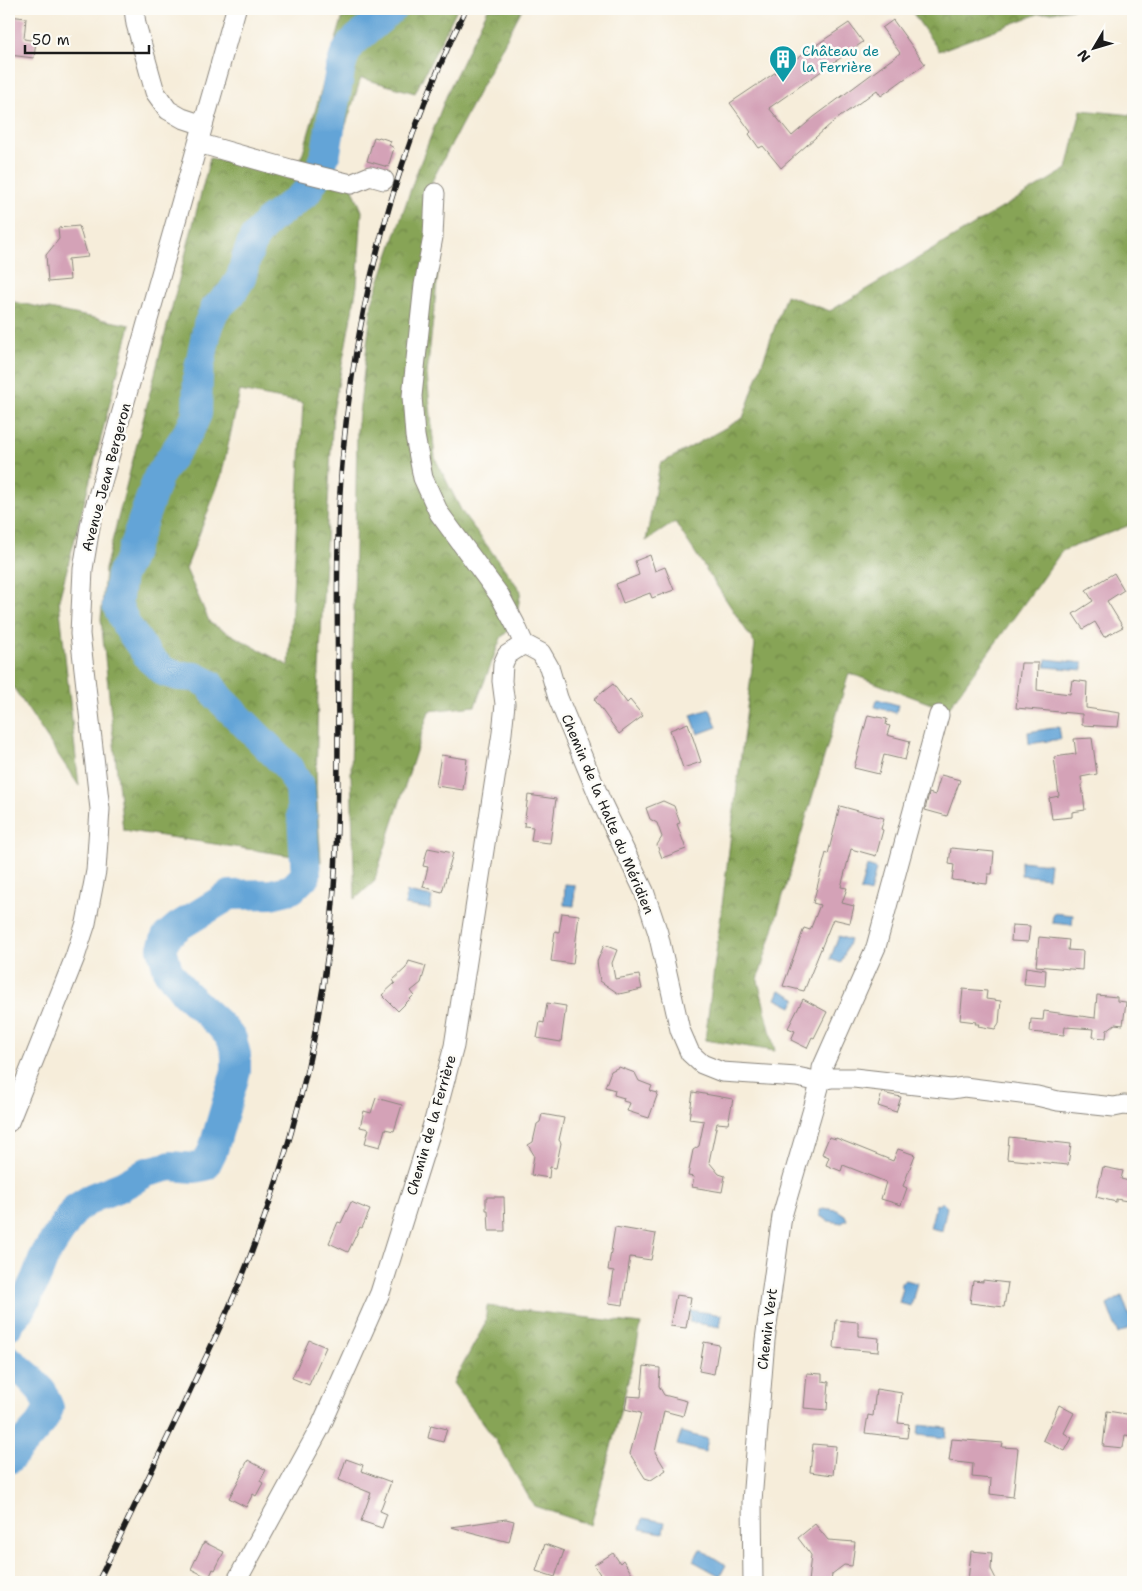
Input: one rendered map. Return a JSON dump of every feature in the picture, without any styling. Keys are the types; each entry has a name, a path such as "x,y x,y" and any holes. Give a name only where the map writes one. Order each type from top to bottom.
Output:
{"street":[{"path":"134,9 136,24 155,92 168,110 182,118 201,134 290,169 351,184 370,176 384,180"},
{"name":"Avenue Jean Bergeron","path":"9,1122 75,957 86,923 96,871 100,810 80,634 83,569 91,521 236,9"},
{"name":"Chemin de la Halte du Méridien","path":"435,193 433,237 424,285 412,396 415,436 423,478 439,514 500,596 524,644 541,653 548,667 558,698 600,799 644,891 658,933 680,1030 690,1053 702,1064 722,1072 797,1077 811,1080 854,1078 951,1089 964,1087 1037,1096 1058,1101 1114,1107 1133,1106"},
{"name":"Chemin de la Ferrière","path":"236,1582 320,1428 380,1293 434,1121 454,1046 502,733 505,704 502,681 503,664 507,655 524,644"},
{"name":"Chemin Vert","path":"752,1582 752,1501 765,1340 782,1216 821,1080 822,1068 876,947 939,715"}],"green space":[{"path":"345,9 457,9 415,93 361,78 330,174 351,184 362,211 357,286 333,412 318,689 316,788 321,862 123,830 101,619 105,569 210,158 296,176","holes":["240,391 303,403 289,666 210,623 186,569 221,477"]},
{"path":"488,9 522,9 432,181 440,255 427,374 435,458 462,512 521,591 515,624 501,638 475,706 429,711 374,882 355,899 351,776 357,430 372,303 415,177 449,89"},
{"path":"910,9 1074,9 1038,14 939,51"},
{"path":"1081,110 1133,115 1133,524 1062,551 947,710 849,673 758,980 775,1051 705,1040 755,644 675,522 646,541 660,464 743,418 786,295 830,311 1067,169"},
{"path":"9,301 130,325 59,600 79,786 9,681"},
{"path":"487,1306 641,1324 591,1525 534,1506 494,1438 453,1383 485,1324"}],"water":[{"path":"1046,659 1083,663 1083,670 1045,667"},
{"path":"877,699 898,705 896,713 875,707"},
{"path":"710,709 717,727 698,734 691,715"},
{"path":"1059,727 1061,739 1029,744 1028,732"},
{"path":"1021,861 1050,864 1048,878 1021,875"},
{"path":"867,866 876,869 870,893 860,890"},
{"path":"565,884 575,885 574,906 564,905"},
{"path":"407,892 432,897 430,909 405,905"},
{"path":"1053,913 1073,915 1072,925 1052,923"},
{"path":"839,936 850,940 841,963 830,959"},
{"path":"780,990 796,998 792,1007 776,999"},
{"path":"942,1202 947,1207 942,1231 930,1228 936,1204 938,1205"},
{"path":"823,1208 837,1210 845,1215 847,1220 842,1223 829,1221 820,1216 820,1210"},
{"path":"905,1280 917,1283 911,1306 899,1303 903,1288 901,1283"},
{"path":"1122,1296 1133,1326 1118,1334 1107,1305"},
{"path":"690,1310 722,1315 720,1327 689,1322"},
{"path":"919,1425 947,1428 946,1438 918,1435"},
{"path":"681,1432 708,1439 705,1452 677,1445"},
{"path":"643,1518 665,1522 663,1533 640,1529"},
{"path":"700,1549 726,1565 720,1576 693,1561"}],"building":[{"path":"9,16 26,18 24,39 36,41 34,58 9,55"},
{"path":"893,20 925,64 881,96 877,90 833,122 781,168 763,146 759,148 749,134 751,132 730,103 849,23 863,42 769,108 792,136 814,117 900,53 882,28"},
{"path":"374,137 391,141 389,145 394,148 388,167 367,161"},
{"path":"79,226 88,257 68,259 70,280 48,282 46,255 59,239 58,228"},
{"path":"650,555 655,571 665,567 674,590 652,598 650,593 623,603 616,584 639,575 635,561"},
{"path":"1114,573 1124,590 1107,601 1123,627 1104,637 1095,622 1083,629 1073,614 1093,601 1086,590"},
{"path":"1021,663 1038,663 1037,690 1070,694 1072,680 1087,682 1086,708 1120,713 1118,727 1082,725 1082,714 1016,708"},
{"path":"613,684 627,703 630,700 643,716 619,734 594,699"},
{"path":"868,715 887,719 886,725 890,726 887,735 910,741 905,760 884,755 879,774 854,768"},
{"path":"688,723 701,762 683,768 670,730"},
{"path":"1092,738 1097,774 1081,777 1085,810 1072,812 1072,817 1052,819 1049,798 1059,796 1054,757 1076,754 1074,739"},
{"path":"441,755 467,759 463,790 436,786"},
{"path":"941,775 960,780 947,816 925,810 929,793 935,795"},
{"path":"528,795 556,799 550,843 531,841 533,827 524,826"},
{"path":"663,801 674,806 680,823 677,824 686,849 662,858 657,845 662,837 657,823 650,819 646,808"},
{"path":"840,806 884,818 876,856 851,849 841,887 847,888 842,903 854,906 850,923 833,919 804,991 783,986 804,928 810,930 820,905 813,903"},
{"path":"428,848 453,853 442,892 423,887 428,867 423,866"},
{"path":"951,848 994,852 992,874 988,874 987,884 952,880 954,865 949,864"},
{"path":"562,913 579,915 573,964 551,961 555,931 559,932"},
{"path":"1012,925 1030,926 1028,942 1011,941"},
{"path":"1039,937 1069,940 1068,950 1083,951 1082,970 1036,966"},
{"path":"604,945 617,950 612,963 615,979 639,975 642,989 619,994 600,981 597,962"},
{"path":"409,961 426,966 421,983 411,991 414,995 398,1011 382,995 395,983 393,980 406,968"},
{"path":"1026,967 1046,970 1045,986 1024,984"},
{"path":"963,989 987,991 986,999 1001,1001 999,1023 995,1029 978,1026 979,1024 975,1024 976,1022 960,1020"},
{"path":"1097,995 1117,997 1117,1001 1126,1002 1123,1025 1115,1024 1107,1030 1106,1038 1093,1037 1094,1029 1065,1027 1064,1035 1030,1032 1031,1019 1043,1020 1044,1011 1095,1018"},
{"path":"803,999 827,1012 807,1048 791,1040 795,1031 788,1028"},
{"path":"547,1003 566,1006 561,1042 537,1038 540,1022 544,1023"},
{"path":"619,1067 635,1073 639,1081 652,1086 650,1091 658,1093 649,1118 627,1111 630,1103 623,1101 624,1098 614,1095 615,1090 605,1087 611,1071"},
{"path":"693,1092 733,1099 728,1124 717,1123 709,1162 719,1174 725,1176 722,1192 692,1187 694,1177 688,1176 693,1150 699,1146 704,1121 689,1119"},
{"path":"882,1093 901,1097 896,1112 878,1106"},
{"path":"376,1098 402,1105 394,1131 385,1129 380,1147 365,1143 369,1129 360,1127 364,1111 371,1113"},
{"path":"542,1114 564,1118 556,1168 550,1167 549,1178 531,1175 534,1155 528,1145 533,1142 537,1124 540,1122"},
{"path":"829,1137 836,1138 893,1161 898,1149 915,1155 903,1186 907,1188 901,1205 881,1199 886,1182 843,1165 841,1171 826,1165 829,1157 822,1154"},
{"path":"1009,1137 1071,1144 1068,1165 1007,1159"},
{"path":"1103,1167 1123,1171 1121,1179 1133,1182 1133,1202 1116,1199 1116,1202 1096,1197"},
{"path":"486,1197 504,1197 505,1231 489,1231"},
{"path":"351,1202 370,1210 348,1252 329,1243 338,1222 341,1223"},
{"path":"615,1227 656,1234 651,1260 630,1257 623,1305 609,1303 614,1271 608,1270"},
{"path":"983,1280 1008,1283 1004,1307 970,1303 973,1281 983,1282"},
{"path":"676,1295 691,1297 686,1328 670,1326"},
{"path":"836,1320 858,1322 858,1336 879,1338 878,1352 834,1348"},
{"path":"309,1340 326,1347 309,1385 292,1378"},
{"path":"704,1342 719,1345 714,1374 699,1371"},
{"path":"644,1366 660,1368 659,1386 664,1395 687,1401 683,1416 664,1411 655,1452 666,1470 651,1480 645,1478 630,1454 641,1413 625,1409 627,1396 641,1397"},
{"path":"807,1373 822,1374 822,1381 829,1382 827,1410 804,1408"},
{"path":"876,1389 902,1393 898,1423 909,1424 907,1438 865,1433 868,1415 873,1416"},
{"path":"1059,1405 1074,1413 1064,1433 1072,1438 1065,1451 1043,1440"},
{"path":"1107,1411 1133,1415 1133,1436 1125,1435 1123,1448 1103,1446"},
{"path":"431,1425 447,1429 443,1442 428,1438"},
{"path":"952,1439 1003,1443 1002,1447 1018,1448 1013,1497 990,1494 991,1479 972,1477 973,1464 949,1461"},
{"path":"813,1444 836,1446 833,1475 810,1472"},
{"path":"346,1459 363,1465 361,1471 391,1482 380,1511 387,1514 382,1528 361,1521 371,1493 339,1480"},
{"path":"248,1460 266,1470 260,1481 263,1483 256,1496 253,1494 246,1507 229,1498"},
{"path":"506,1519 514,1521 509,1542 451,1527"},
{"path":"815,1524 828,1540 855,1542 852,1566 844,1565 832,1574 831,1582 808,1582 811,1555 798,1538"},
{"path":"204,1542 224,1552 209,1578 191,1569"},
{"path":"545,1544 564,1551 555,1577 536,1571"},
{"path":"971,1551 992,1553 991,1569 996,1579 986,1582 968,1582"},
{"path":"613,1553 620,1563 623,1560 637,1582 605,1582 594,1565"}],"waterway":[{"path":"9,1325 10,1321 22,1308 45,1255 75,1209 94,1197 122,1186 147,1172 171,1166 194,1168 205,1166 213,1150 236,1071 236,1055 232,1039 219,1024 185,993 168,971 162,948 166,937 179,926 230,895 271,894 292,889 306,875 300,787 287,766 219,698 209,684 195,677 179,676 165,672 150,659 127,626 117,605 121,575 129,560 158,477 190,429 197,414 198,374 208,325 215,309 231,294 241,278 254,238 268,221 306,193 319,171 326,152 340,70 345,54 352,43 392,9"},
{"path":"9,1360 42,1391 49,1408 42,1422 9,1459"}],"railway":[{"path":"98,1582 229,1308 244,1272 277,1180 308,1067 328,952 333,897 338,786 337,619 339,508 352,378 377,252 394,190 439,68 466,9"}],"place":[{"name":"Château de la Ferrière","path":"783,83"}]}
